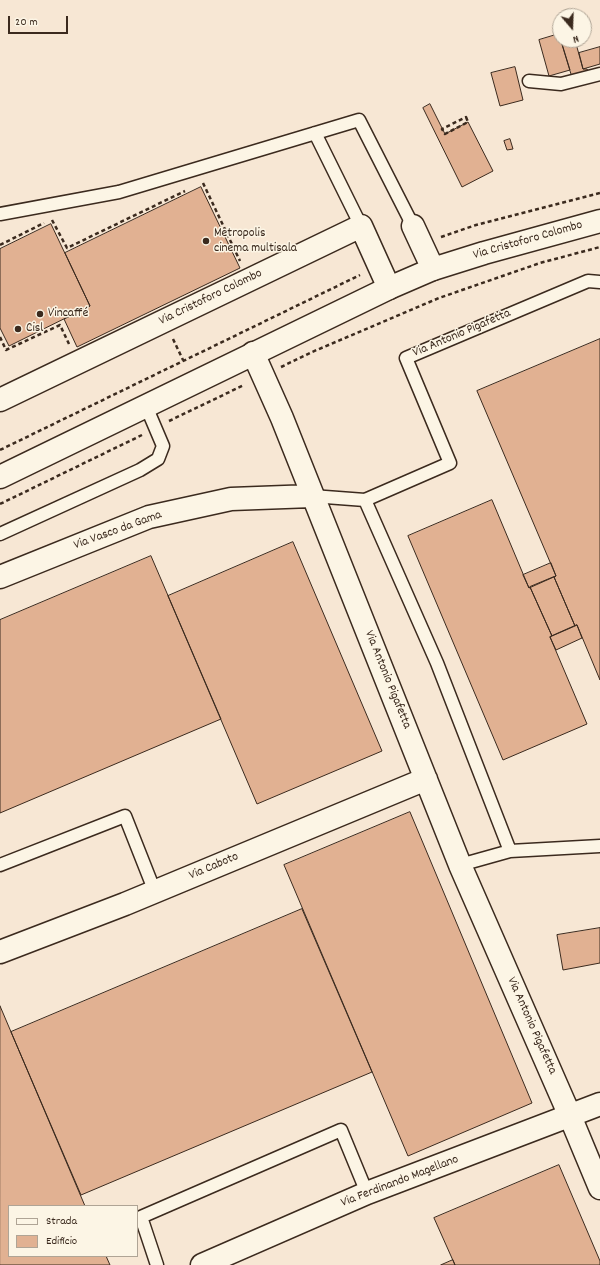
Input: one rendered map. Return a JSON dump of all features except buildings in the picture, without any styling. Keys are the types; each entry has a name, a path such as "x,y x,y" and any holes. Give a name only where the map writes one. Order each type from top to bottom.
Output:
{"street":[{"name":"Via Cristoforo Colombo","path":"0,477 253,353 433,269 484,253 600,221"},
{"path":"361,226 390,288"},
{"name":"Via Cristoforo Colombo","path":"0,400 361,226"},
{"path":"413,226 433,269"},
{"name":"Via Antonio Pigafetta","path":"253,353 282,418 460,866 600,1188"},
{"name":"Via Vasco da Gama","path":"0,577 149,516 231,499 312,496"},
{"name":"Via Caboto","path":"0,952 155,892 426,779"},
{"name":"Via Ferdinando Magellano","path":"202,1265 368,1193 600,1104"}],"lane":[{"path":"529,81 561,84 600,74"},
{"path":"0,214 119,192 359,120 413,226"},
{"path":"316,133 361,226"},
{"name":"Via Antonio Pigafetta","path":"312,496 365,500 450,463 406,358 588,281 600,282"},
{"path":"0,534 140,470 158,459 163,446 146,406"},
{"path":"365,500 438,663 510,851"},
{"path":"0,865 125,816 155,892"},
{"path":"460,866 510,851 600,846"},
{"path":"157,1265 141,1217 341,1130 368,1193"}],"path":[{"path":"466,117 468,122 445,134 442,129 466,117"},
{"path":"202,182 242,265"},
{"path":"0,245 52,220 67,248 188,189"},
{"path":"0,504 312,352 439,298 540,263 600,247"},
{"path":"0,337 6,350 60,325 70,346"},
{"path":"174,342 184,360"}],"place":[{"name":"Metropolis cinema multisala","path":"206,241"},
{"name":"Vincaffé","path":"40,314"},
{"name":"Cisl","path":"18,329"}]}
